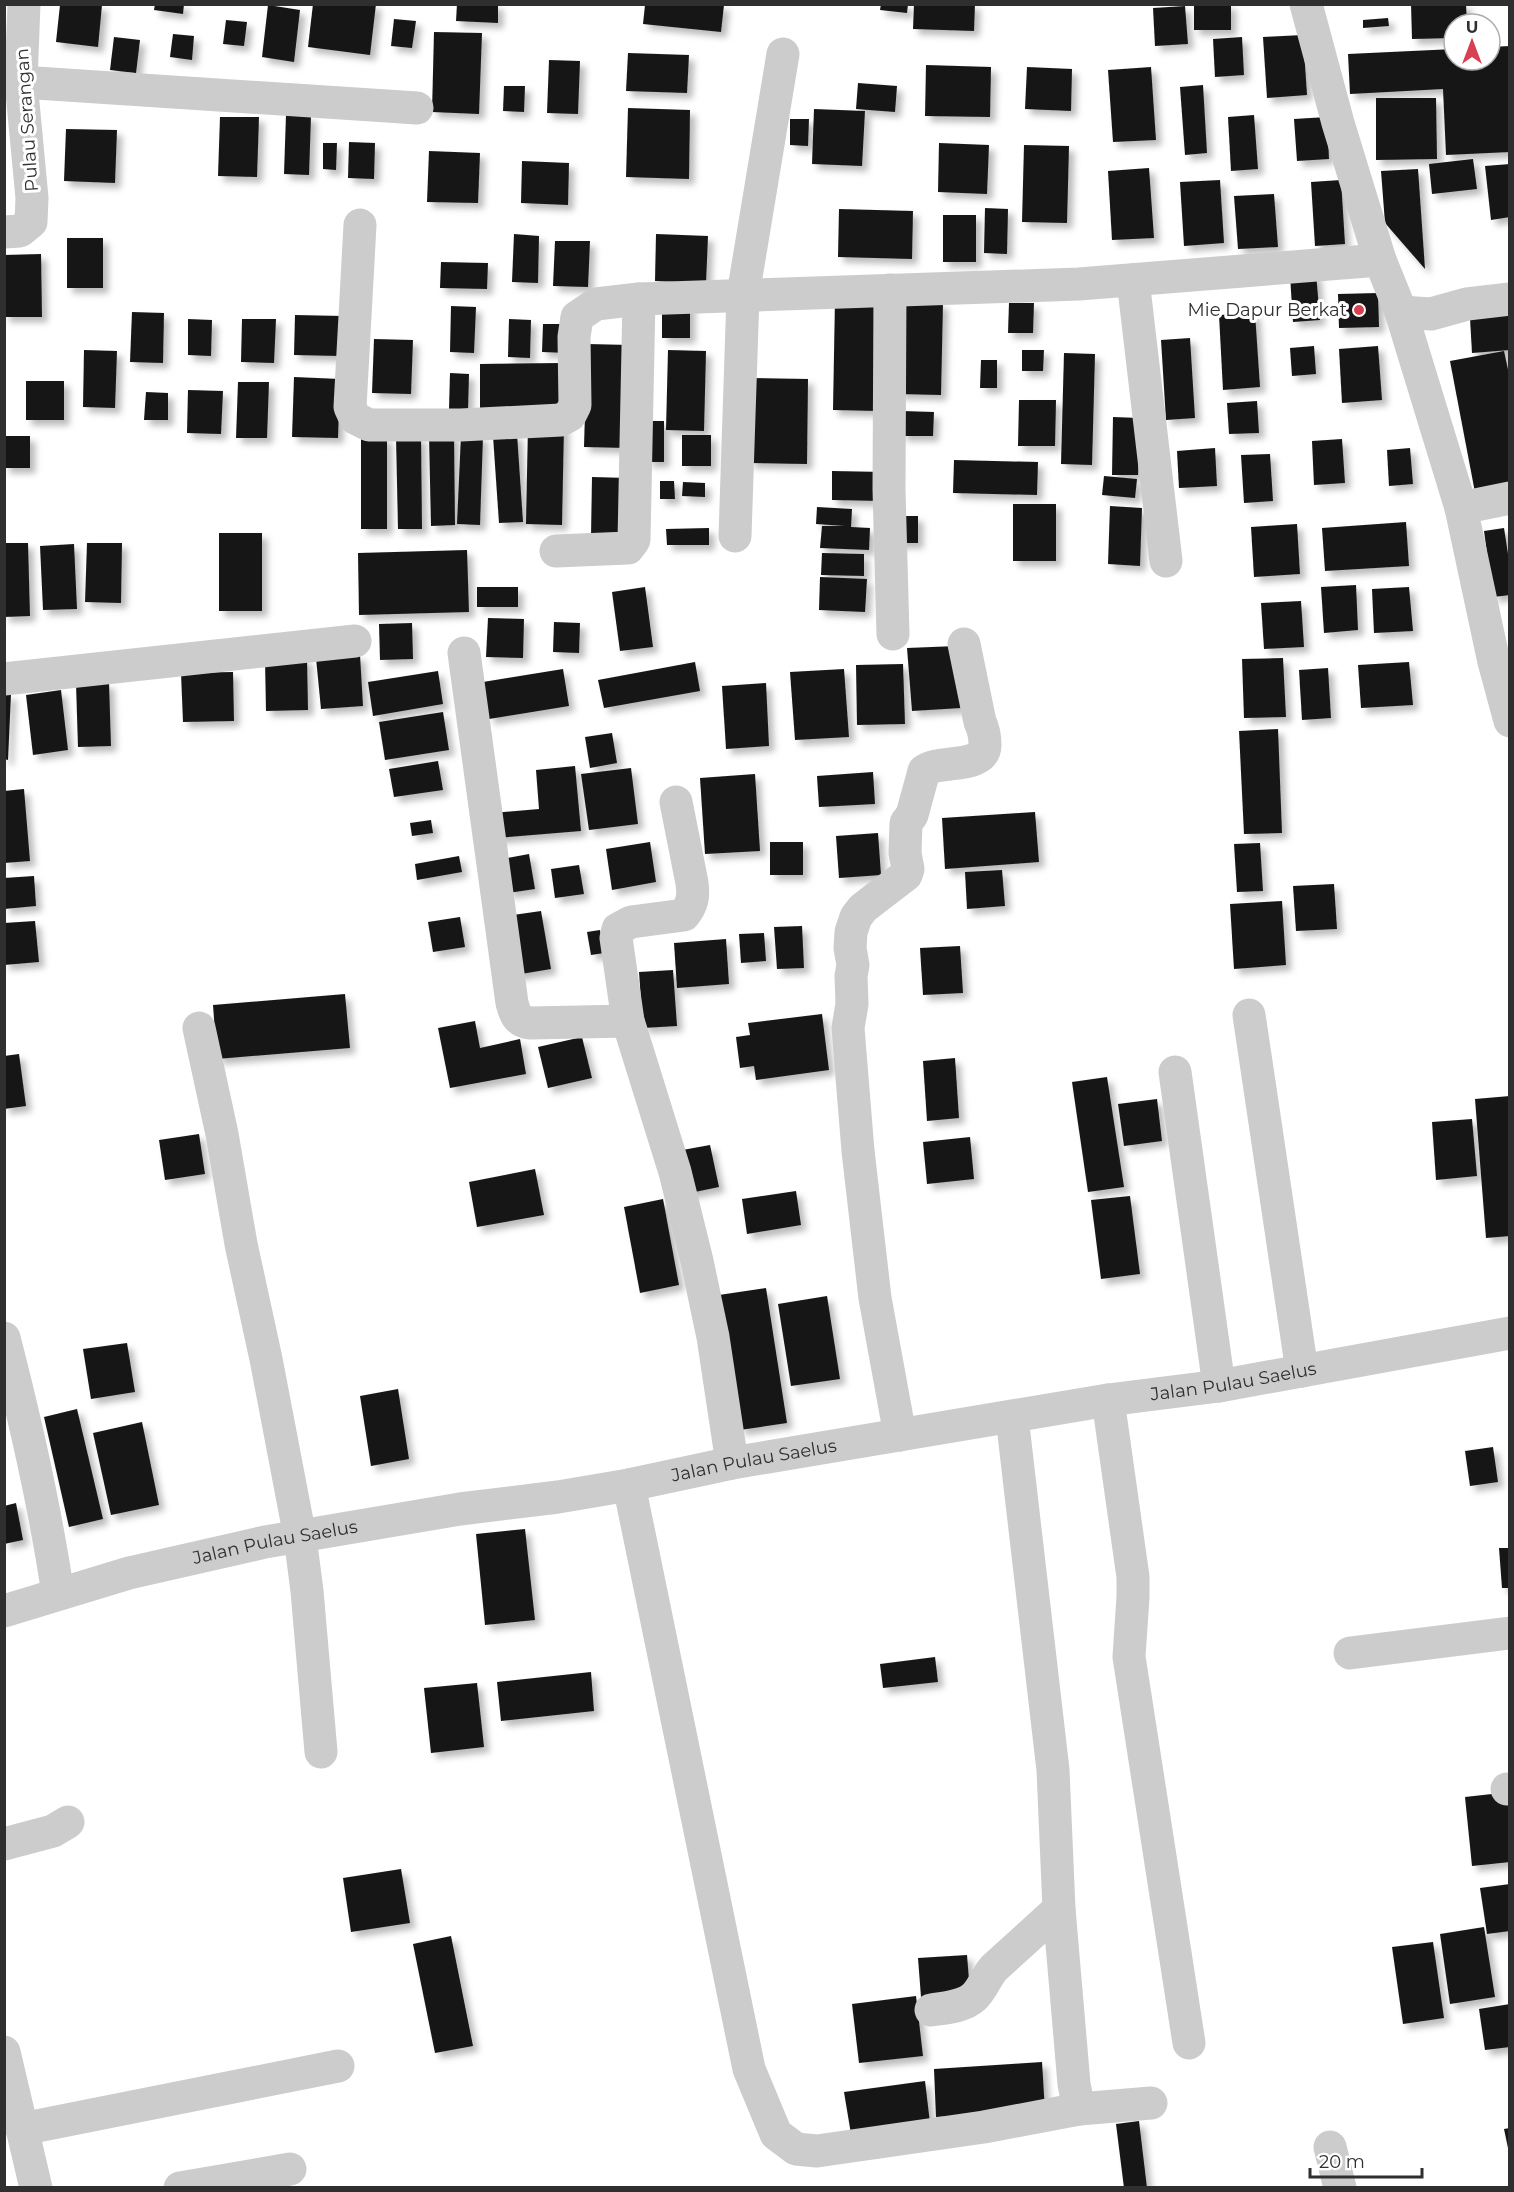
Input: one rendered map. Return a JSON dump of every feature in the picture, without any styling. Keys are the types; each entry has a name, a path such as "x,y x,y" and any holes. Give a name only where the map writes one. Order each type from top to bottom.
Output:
{"street":[{"name":"Pulau Serangan","path":"12,231 31,222 32,198 21,82 24,4"},
{"path":"1306,4 1338,123 1380,260 1401,312 1461,508 1502,661 1509,721"},
{"path":"735,536 743,295 783,54"},
{"path":"21,82 417,108"},
{"path":"360,225 350,406 355,418 369,425 561,420 570,415 575,405 574,337 577,317 596,304 639,299 1079,284 1380,260"},
{"path":"1133,280 1166,561"},
{"path":"890,290 889,489 893,634"},
{"path":"556,551 628,548 634,540 639,299"},
{"path":"1401,312 1431,314 1467,304 1509,299"},
{"path":"1461,508 1509,498"},
{"path":"4,679 355,641"},
{"path":"900,1435 875,1298 858,1151 848,1028 852,1004 851,932 856,917 863,908 906,875 908,868 905,853 906,823 912,815 924,771 931,766 974,761 985,750 984,729 980,722 964,644"},
{"path":"464,653 512,1003 516,1016 522,1022 530,1023 628,1021"},
{"path":"676,802 693,896 690,908 684,915 631,922 618,929 616,938 628,1021 675,1172 697,1261 713,1337 732,1463"},
{"path":"1249,1015 1302,1371"},
{"path":"199,1028 222,1134 241,1244 266,1359 300,1537 321,1752"},
{"path":"1175,1072 1219,1386"},
{"name":"Jalan Pulau Saelus","path":"4,1611 129,1573 190,1558 300,1537 460,1509 558,1497 629,1485 732,1463 1108,1400 1219,1386 1509,1333"},
{"path":"4,1338 45,1510 58,1594"},
{"path":"1108,1400 1133,1577 1129,1657 1189,2043"},
{"path":"1012,1417 1053,1770 1059,1909 1074,2084 1079,2109"},
{"path":"629,1485 749,2069 776,2134 796,2149 817,2151 984,2127 1079,2109 1151,2103"},
{"path":"1350,1653 1509,1633"},
{"path":"4,1844 53,1831 68,1822"},
{"path":"931,2010 965,2004 976,1996 986,1977 994,1968 1059,1909"},
{"path":"22,2129 338,2066"},
{"path":"7,2070 36,2187"},
{"path":"1330,2147 1340,2187"},
{"path":"180,2187 290,2169"}],"building":[{"path":"155,4 184,4 183,14 154,10"},
{"path":"313,4 376,4 370,55 308,47"},
{"path":"457,4 498,4 498,23 456,21"},
{"path":"881,4 908,4 907,13 880,10"},
{"path":"914,4 975,4 974,31 913,29"},
{"path":"1194,4 1231,4 1231,30 1194,30"},
{"path":"1411,4 1466,4 1466,12 1442,12 1442,38 1412,39"},
{"path":"60,5 102,5 98,47 56,42"},
{"path":"268,5 300,10 294,62 262,57"},
{"path":"645,5 724,5 721,32 643,24"},
{"path":"1185,6 1188,44 1155,46 1153,8"},
{"path":"1388,18 1389,26 1363,28 1363,20"},
{"path":"394,19 416,21 412,48 391,46"},
{"path":"226,20 247,22 244,46 223,44"},
{"path":"434,32 482,33 479,114 432,112"},
{"path":"173,34 194,36 192,60 170,57"},
{"path":"1303,35 1307,95 1267,98 1263,37"},
{"path":"114,37 140,40 136,73 110,70"},
{"path":"1242,37 1244,75 1215,77 1213,39"},
{"path":"1502,46 1510,46 1510,152 1446,155 1443,89 1350,94 1348,54 1442,50 1442,72 1502,72"},
{"path":"628,53 689,55 687,93 626,91"},
{"path":"549,60 580,61 578,114 547,113"},
{"path":"926,65 991,67 990,117 925,116"},
{"path":"1027,67 1072,69 1071,111 1025,109"},
{"path":"1151,67 1156,140 1113,142 1108,70"},
{"path":"858,83 897,86 895,112 856,109"},
{"path":"1203,85 1207,153 1185,155 1180,87"},
{"path":"504,86 525,86 524,112 503,111"},
{"path":"1376,98 1436,98 1437,159 1376,160"},
{"path":"628,108 690,110 689,179 626,177"},
{"path":"814,109 865,111 862,166 812,164"},
{"path":"286,115 311,116 309,175 284,174"},
{"path":"1254,115 1258,169 1231,171 1228,117"},
{"path":"220,117 259,117 257,177 218,176"},
{"path":"1327,117 1329,159 1297,161 1294,119"},
{"path":"790,119 809,119 808,146 790,145"},
{"path":"66,129 117,130 115,183 64,181"},
{"path":"349,142 375,143 374,179 348,178"},
{"path":"323,143 337,143 336,170 323,169"},
{"path":"939,143 989,145 987,194 938,192"},
{"path":"1024,145 1069,146 1067,223 1022,222"},
{"path":"429,151 480,153 478,203 427,202"},
{"path":"1473,159 1477,189 1432,194 1429,164"},
{"path":"522,161 569,163 568,205 521,203"},
{"path":"1510,164 1510,217 1491,220 1485,166"},
{"path":"1149,168 1154,238 1112,240 1108,171"},
{"path":"1418,169 1425,269 1385,223 1381,171"},
{"path":"1220,180 1224,243 1184,246 1180,182"},
{"path":"1341,180 1345,244 1315,246 1311,182"},
{"path":"1274,194 1278,247 1238,249 1234,196"},
{"path":"985,208 1008,209 1007,254 984,253"},
{"path":"839,209 913,211 912,259 838,257"},
{"path":"943,215 976,215 976,262 943,262"},
{"path":"514,234 539,236 538,283 512,282"},
{"path":"656,234 708,236 706,283 655,281"},
{"path":"67,238 103,238 103,288 67,288"},
{"path":"555,241 590,241 588,287 553,286"},
{"path":"41,254 42,317 4,317 4,255"},
{"path":"441,262 488,263 487,289 440,288"},
{"path":"1316,273 1320,320 1293,322 1290,275"},
{"name":"Mie Dapur Berkat","path":"1378,293 1379,327 1339,328 1338,294"},
{"path":"835,299 881,301 878,411 833,410"},
{"path":"901,301 943,303 941,395 898,394"},
{"path":"662,303 690,303 690,338 662,338"},
{"path":"1009,303 1034,303 1033,333 1008,333"},
{"path":"451,306 476,307 474,353 450,352"},
{"path":"132,312 164,313 163,363 130,362"},
{"path":"1255,313 1260,387 1223,390 1219,315"},
{"path":"295,315 342,316 340,356 294,355"},
{"path":"1510,315 1510,350 1472,353 1470,318"},
{"path":"188,319 212,320 211,356 188,355"},
{"path":"242,319 276,319 274,363 241,362"},
{"path":"509,319 531,320 530,358 508,357"},
{"path":"543,324 568,324 568,353 542,352"},
{"path":"1190,338 1195,418 1166,420 1161,340"},
{"path":"374,339 413,340 411,394 372,393"},
{"path":"587,344 630,345 628,448 584,447"},
{"path":"1314,346 1316,374 1292,376 1290,348"},
{"path":"1378,346 1382,400 1342,403 1339,349"},
{"path":"84,350 117,351 115,408 83,407"},
{"path":"668,350 706,351 704,431 666,430"},
{"path":"1022,350 1044,350 1043,371 1022,371"},
{"path":"1504,351 1510,379 1510,496 1477,503 1450,361"},
{"path":"1064,353 1095,354 1092,465 1061,464"},
{"path":"981,360 997,360 997,388 980,388"},
{"path":"561,363 562,408 480,409 480,364"},
{"path":"450,373 469,374 468,410 449,409"},
{"path":"294,377 340,379 338,438 292,437"},
{"path":"750,378 808,379 807,464 749,463"},
{"path":"26,381 64,381 64,420 26,420"},
{"path":"238,382 269,382 267,438 236,438"},
{"path":"188,390 223,391 221,434 187,433"},
{"path":"146,392 168,393 168,420 144,420"},
{"path":"1019,400 1056,400 1055,446 1018,446"},
{"path":"1257,401 1259,433 1229,434 1227,403"},
{"path":"902,411 934,412 933,436 901,436"},
{"path":"1113,417 1140,418 1138,475 1112,475"},
{"path":"647,421 664,421 664,462 647,462"},
{"path":"528,425 564,426 562,525 526,524"},
{"path":"454,434 455,525 431,526 429,435"},
{"path":"517,434 523,522 499,523 493,436"},
{"path":"461,435 483,436 480,525 457,524"},
{"path":"682,435 711,435 711,466 682,466"},
{"path":"4,436 30,436 30,468 4,468"},
{"path":"421,436 422,529 398,529 396,437"},
{"path":"361,437 387,437 387,529 361,529"},
{"path":"1342,439 1345,483 1314,485 1312,441"},
{"path":"1215,448 1217,486 1179,488 1177,451"},
{"path":"1410,448 1413,484 1389,486 1387,450"},
{"path":"1270,454 1273,501 1244,503 1241,455"},
{"path":"954,460 1038,462 1037,495 953,493"},
{"path":"832,471 885,472 884,501 832,500"},
{"path":"1104,476 1137,479 1135,498 1102,495"},
{"path":"592,477 628,478 626,538 591,537"},
{"path":"660,481 674,481 675,499 660,499"},
{"path":"683,482 705,483 705,497 682,496"},
{"path":"1013,504 1056,504 1056,561 1013,561"},
{"path":"1110,506 1142,508 1140,566 1108,564"},
{"path":"817,507 852,509 851,527 870,528 869,550 820,548 822,526 845,526 816,524"},
{"path":"894,516 918,516 918,543 894,543"},
{"path":"1406,522 1409,566 1325,571 1322,528"},
{"path":"1297,524 1300,574 1254,577 1251,527"},
{"path":"709,528 709,545 667,545 666,529"},
{"path":"1504,528 1510,567 1510,595 1493,597 1484,531"},
{"path":"219,533 262,533 262,611 219,611"},
{"path":"4,543 28,543 30,616 4,617"},
{"path":"87,543 122,543 121,603 85,602"},
{"path":"74,544 77,609 43,610 40,546"},
{"path":"467,550 469,612 359,615 358,553"},
{"path":"822,553 864,554 864,576 821,575"},
{"path":"820,577 867,579 865,612 819,610"},
{"path":"1356,585 1358,630 1324,633 1321,587"},
{"path":"477,587 518,587 518,607 477,607"},
{"path":"645,587 653,647 620,651 612,592"},
{"path":"1409,587 1413,631 1374,633 1372,589"},
{"path":"1301,601 1304,647 1264,649 1261,603"},
{"path":"488,618 524,619 523,658 486,657"},
{"path":"554,622 580,623 579,653 553,652"},
{"path":"412,623 413,659 380,660 379,624"},
{"path":"957,646 961,708 912,711 907,648"},
{"path":"360,655 363,706 321,709 316,658"},
{"path":"307,658 308,710 266,711 265,659"},
{"path":"1283,658 1286,717 1244,718 1242,659"},
{"path":"695,662 700,691 604,708 598,680"},
{"path":"1409,662 1413,705 1361,708 1358,665"},
{"path":"903,664 905,724 857,725 856,665"},
{"path":"1328,668 1331,718 1302,720 1299,670"},
{"path":"563,669 569,706 489,719 483,682"},
{"path":"844,669 849,737 795,740 790,672"},
{"path":"438,671 443,704 373,716 368,682"},
{"path":"233,672 234,721 183,722 181,673"},
{"path":"109,683 111,746 78,747 76,684"},
{"path":"766,683 769,746 726,749 722,686"},
{"path":"61,690 68,750 33,755 26,695"},
{"path":"4,694 11,694 8,760 4,759"},
{"path":"443,712 449,750 385,760 379,722"},
{"path":"1278,729 1282,833 1244,834 1239,731"},
{"path":"612,733 617,763 590,768 585,737"},
{"path":"438,761 443,790 394,797 389,769"},
{"path":"575,766 581,831 496,838 493,813 539,809 536,770"},
{"path":"631,768 638,824 589,830 581,774"},
{"path":"873,772 875,804 819,807 817,776"},
{"path":"755,774 760,851 705,854 700,778"},
{"path":"24,789 30,861 4,863 4,791"},
{"path":"1035,812 1039,862 945,869 942,818"},
{"path":"431,820 433,833 412,836 410,823"},
{"path":"878,833 881,875 839,878 836,836"},
{"path":"650,842 656,882 612,890 606,849"},
{"path":"770,842 803,842 803,875 770,875"},
{"path":"1260,843 1263,891 1237,892 1234,844"},
{"path":"529,854 535,889 508,893 502,859"},
{"path":"459,856 462,872 417,880 415,864"},
{"path":"579,865 584,894 555,898 551,869"},
{"path":"1002,870 1005,906 967,909 965,872"},
{"path":"34,876 36,906 4,909 4,878"},
{"path":"1334,884 1337,929 1296,931 1293,886"},
{"path":"1282,901 1286,965 1234,969 1230,904"},
{"path":"541,911 551,969 515,975 506,916"},
{"path":"460,917 465,947 433,952 428,922"},
{"path":"35,921 39,962 4,965 4,923"},
{"path":"802,926 804,968 777,969 774,927"},
{"path":"600,930 604,953 591,955 587,932"},
{"path":"764,933 766,961 741,963 739,934"},
{"path":"726,939 729,984 677,988 674,943"},
{"path":"960,946 963,993 923,995 920,948"},
{"path":"673,970 677,1026 643,1028 639,972"},
{"path":"345,994 350,1048 217,1059 213,1005"},
{"path":"822,1014 829,1070 756,1080 754,1066 740,1068 736,1037 750,1035 748,1023"},
{"path":"475,1021 480,1048 520,1039 526,1074 450,1088 438,1028"},
{"path":"582,1037 592,1078 548,1088 538,1047"},
{"path":"19,1054 26,1106 4,1109 4,1056"},
{"path":"955,1058 959,1118 927,1121 923,1061"},
{"path":"1107,1077 1124,1187 1088,1192 1072,1082"},
{"path":"1510,1096 1510,1236 1486,1238 1475,1099"},
{"path":"1157,1099 1162,1141 1124,1146 1118,1104"},
{"path":"1472,1119 1477,1176 1436,1180 1432,1122"},
{"path":"199,1134 205,1174 165,1180 159,1140"},
{"path":"970,1137 974,1179 927,1184 923,1142"},
{"path":"710,1145 719,1187 685,1194 677,1151"},
{"path":"535,1169 544,1215 477,1227 469,1182"},
{"path":"796,1191 801,1225 747,1234 742,1199"},
{"path":"1130,1196 1140,1274 1101,1279 1091,1200"},
{"path":"663,1199 679,1285 640,1293 624,1207"},
{"path":"766,1288 787,1423 740,1430 719,1295"},
{"path":"827,1296 840,1379 791,1386 778,1304"},
{"path":"127,1343 135,1392 91,1399 83,1349"},
{"path":"398,1389 409,1459 371,1466 360,1396"},
{"path":"77,1409 103,1519 69,1527 44,1417"},
{"path":"142,1422 159,1505 111,1515 93,1433"},
{"path":"1493,1447 1498,1482 1470,1486 1465,1451"},
{"path":"16,1503 23,1540 4,1544 4,1506"},
{"path":"525,1529 535,1620 485,1625 476,1534"},
{"path":"1499,1548 1510,1548 1510,1588 1502,1588"},
{"path":"935,1657 938,1682 883,1688 880,1664"},
{"path":"591,1672 594,1711 501,1721 497,1682"},
{"path":"477,1683 484,1747 431,1753 424,1688"},
{"path":"1510,1792 1510,1862 1472,1866 1465,1797"},
{"path":"401,1869 410,1923 351,1932 343,1878"},
{"path":"1510,1884 1510,1931 1487,1934 1480,1888"},
{"path":"1484,1927 1495,1997 1450,2004 1440,1934"},
{"path":"451,1936 473,2046 435,2053 413,1944"},
{"path":"1433,1942 1444,2018 1403,2024 1392,1947"},
{"path":"967,1955 970,1993 921,1997 918,1958"},
{"path":"916,1996 923,2056 859,2063 852,2004"},
{"path":"1510,2004 1510,2047 1485,2050 1479,2009"},
{"path":"1042,2062 1045,2111 936,2117 934,2069"},
{"path":"925,2081 930,2123 851,2134 844,2092"},
{"path":"1139,2121 1147,2188 1124,2188 1116,2124"},
{"path":"1510,2128 1510,2148 1508,2148 1504,2129"}],"place":[{"name":"Mie Dapur Berkat","path":"1359,310"}]}
